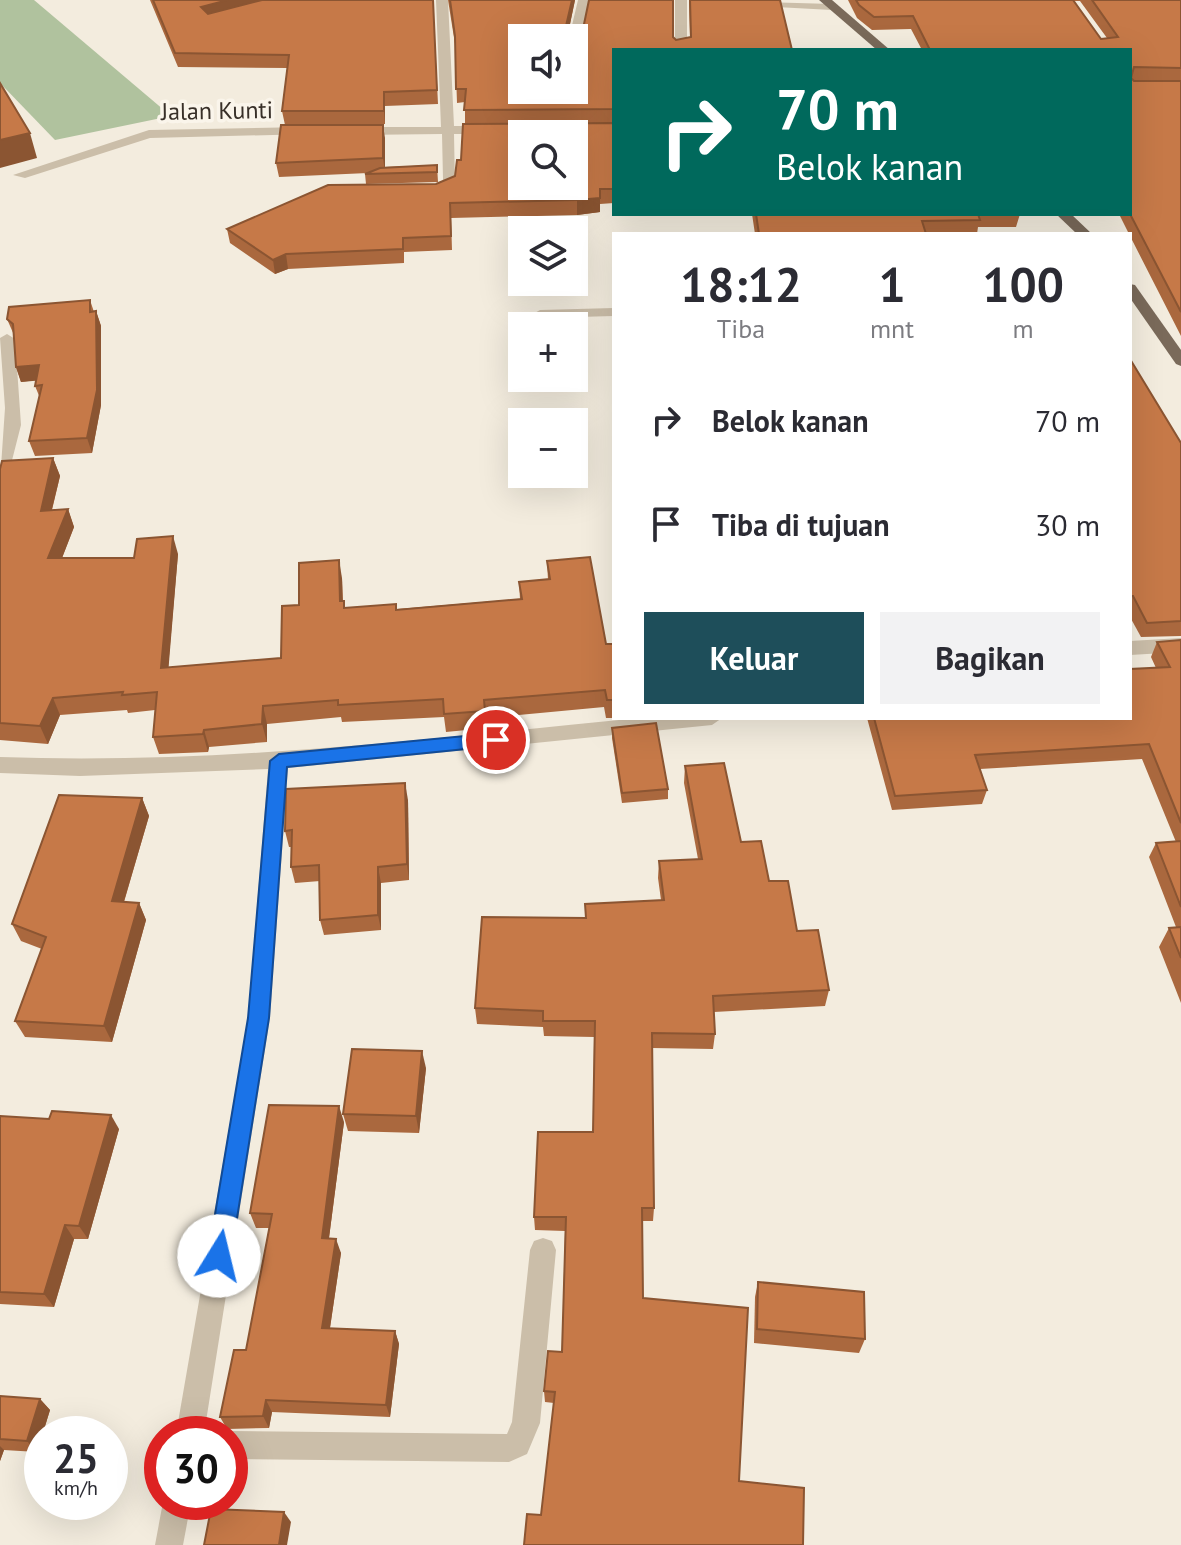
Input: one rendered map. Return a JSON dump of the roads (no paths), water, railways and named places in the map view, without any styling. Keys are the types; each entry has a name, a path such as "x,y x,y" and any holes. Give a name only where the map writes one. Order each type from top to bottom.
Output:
{"main road":[{"path":"828,3 882,48"},
{"path":"1065,216 1083,232"},
{"path":"1132,292 1181,361"}],"street":[{"path":"421,191 443,189 450,183 442,0"},
{"path":"578,24 584,0"},
{"path":"681,0 681,48"},
{"path":"701,0 828,3"},
{"path":"339,131 508,130"},
{"name":"Jalan Kunti","path":"20,175 133,139 166,133 323,131"},
{"path":"588,313 612,312"},
{"path":"0,476 7,460 15,398 7,339"},
{"path":"1132,647 1181,645"},
{"path":"0,765 80,768 279,761 692,720"},
{"path":"193,1416 259,1018 279,761"},
{"path":"248,1445 509,1448 517,1444 526,1423 543,1250"},
{"path":"169,1545 174,1520"}]}
